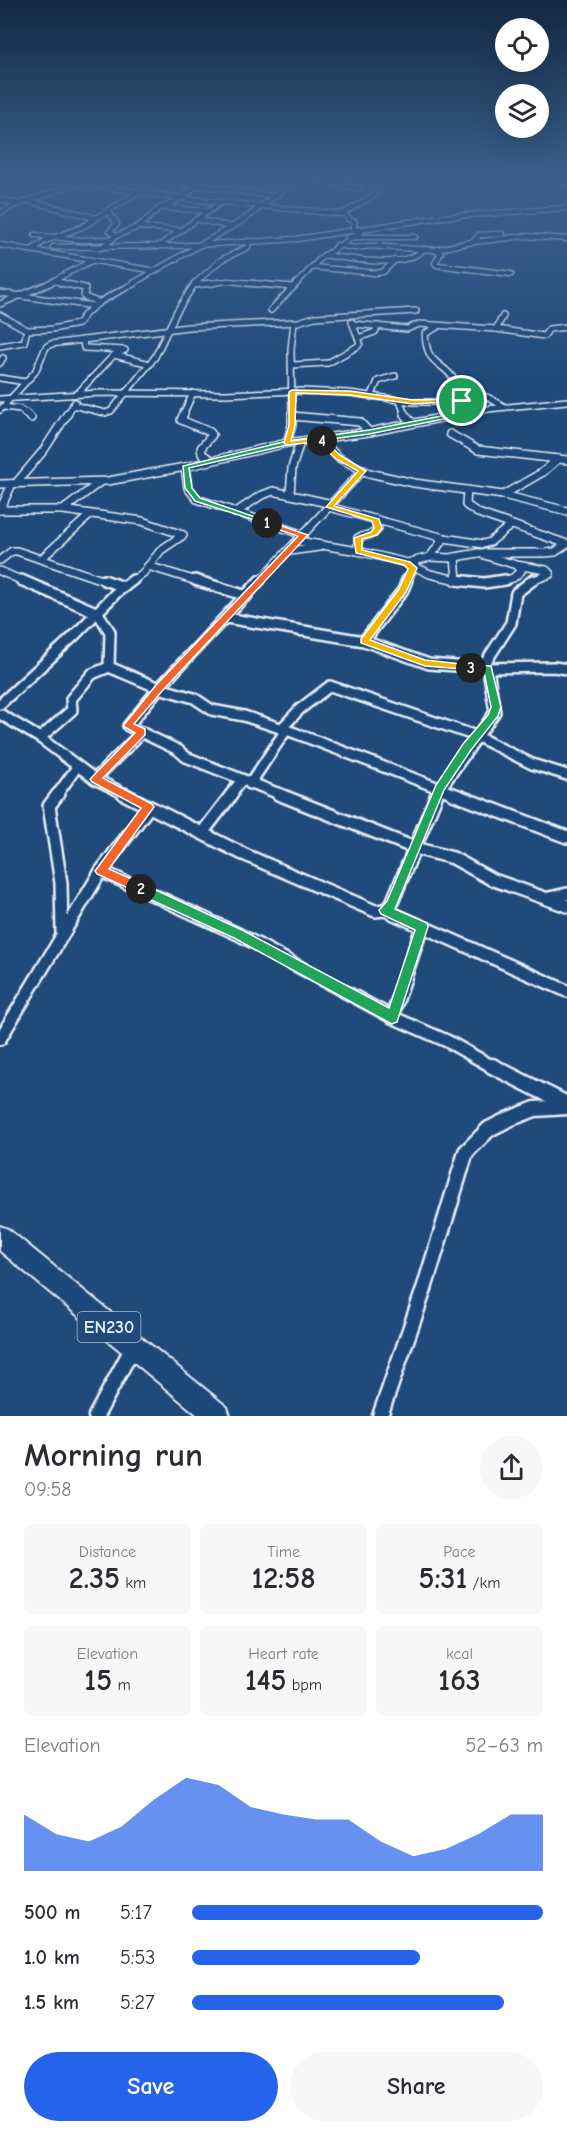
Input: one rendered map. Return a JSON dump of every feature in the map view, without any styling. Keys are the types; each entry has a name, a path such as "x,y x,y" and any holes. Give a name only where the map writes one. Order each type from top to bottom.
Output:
{"main road":[{"name":"EN230","path":"0,1237 218,1416"}],"street":[{"path":"3,247 33,249 156,271"},
{"path":"33,249 37,247"},
{"path":"57,247 130,247"},
{"path":"0,315 27,330 74,325 94,306 194,247"},
{"path":"73,405 108,412 150,364 164,344 177,311 194,285 212,266 248,247"},
{"path":"271,310 334,247"},
{"path":"351,258 364,247"},
{"path":"373,260 384,250 381,247"},
{"path":"396,247 434,250 448,247"},
{"path":"324,255 395,260 413,258 424,249"},
{"path":"434,250 441,254 435,263 437,265 511,274"},
{"path":"312,267 376,273 383,272 395,260"},
{"path":"0,304 54,281 91,261"},
{"path":"54,281 85,288 83,296 85,298 100,303"},
{"path":"194,285 228,281 293,287"},
{"path":"0,293 94,306"},
{"path":"2,408 35,372 48,346 170,329 294,322 315,317 416,311"},
{"path":"292,365 332,361 359,345 350,315"},
{"path":"496,329 503,316"},
{"path":"287,443 291,435 291,349 294,322"},
{"path":"353,324 407,328 419,324 496,329 544,336 549,329 567,327"},
{"path":"358,338 375,332 378,326"},
{"path":"439,326 425,334 425,346 433,363 454,377 456,382 448,388 472,412"},
{"path":"0,346 24,342 27,330"},
{"path":"0,704 148,566 161,550 183,536 142,521 63,510 45,509 21,512 0,510 14,483 44,450 79,394 114,355 125,350 85,348 83,340"},
{"path":"114,355 150,364"},
{"path":"371,397 377,382 395,376"},
{"path":"0,378 25,382"},
{"path":"0,399 125,393 344,392 400,401 462,401 489,397 505,407"},
{"path":"193,393 181,420 210,432 212,435 201,448 202,454 211,460"},
{"path":"400,401 403,412 412,423"},
{"path":"0,484 100,482 185,467 287,443 369,432 505,407 567,401"},
{"path":"2,408 20,409 31,418"},
{"path":"292,416 360,422 369,432"},
{"path":"450,434 478,450 567,460"},
{"path":"320,439 339,458 362,471 414,483 503,495 567,511"},
{"path":"290,494 292,468 300,442"},
{"path":"503,495 543,472 558,459"},
{"path":"185,467 191,494 201,501 324,546 358,552 410,566 439,577 457,580 483,582 507,580 519,575 520,569 516,566"},
{"path":"362,471 290,551 159,688 128,726 186,757 246,783 415,848 445,855 491,879 567,906"},
{"path":"63,510 100,482"},
{"path":"467,490 466,505 478,513 567,544"},
{"path":"235,513 269,491 331,505 444,538 483,544 511,525"},
{"path":"41,559 90,515"},
{"path":"358,552 358,538 374,533 378,528 375,519"},
{"path":"430,557 444,538"},
{"path":"364,641 403,590 410,566 430,557 455,557 478,553 555,552 567,544"},
{"path":"290,551 324,546"},
{"path":"0,560 15,550 124,587"},
{"path":"385,910 391,904 439,788 493,716 496,707 485,669 511,623 516,593 528,582 550,574 546,570 516,566 478,553"},
{"path":"455,557 457,580"},
{"path":"148,566 247,596"},
{"path":"0,571 98,613 109,624 112,631 109,667"},
{"path":"226,618 306,629 364,641 425,663 485,669 554,667 567,669"},
{"path":"554,667 567,662"},
{"path":"40,738 72,710 71,699 92,674 109,667 159,688 194,698 212,710 244,716 567,837"},
{"path":"202,833 246,783 300,709 330,686 476,736 532,764 567,775"},
{"path":"0,714 40,738 95,779 243,854 375,910 385,910 567,991"},
{"path":"95,779 142,732"},
{"path":"62,933 61,883 49,806 77,767"},
{"path":"0,1039 101,871 149,807"},
{"path":"101,871 238,934 392,1017 447,1041 567,1105"},
{"path":"547,899 567,894"},
{"path":"392,1017 422,927"},
{"path":"380,1416 424,1289 466,1152 489,1129 509,1119 535,1109 567,1105"},
{"path":"96,1416 133,1347"}],"route":[{"path":"462,401 413,402 386,400 350,393 292,392 292,425 287,443 320,439 339,458 362,471 329,507 375,519 378,528 374,533 358,538 358,552 407,563 413,568 403,590 364,641 429,664 488,669 496,707 493,716 467,747 439,788 391,904 385,910 422,927 392,1017 238,934 101,871 149,807 95,779 142,732 128,726 159,688 304,535 197,499 188,488 185,467 287,443 369,432 472,412 462,401"}]}
